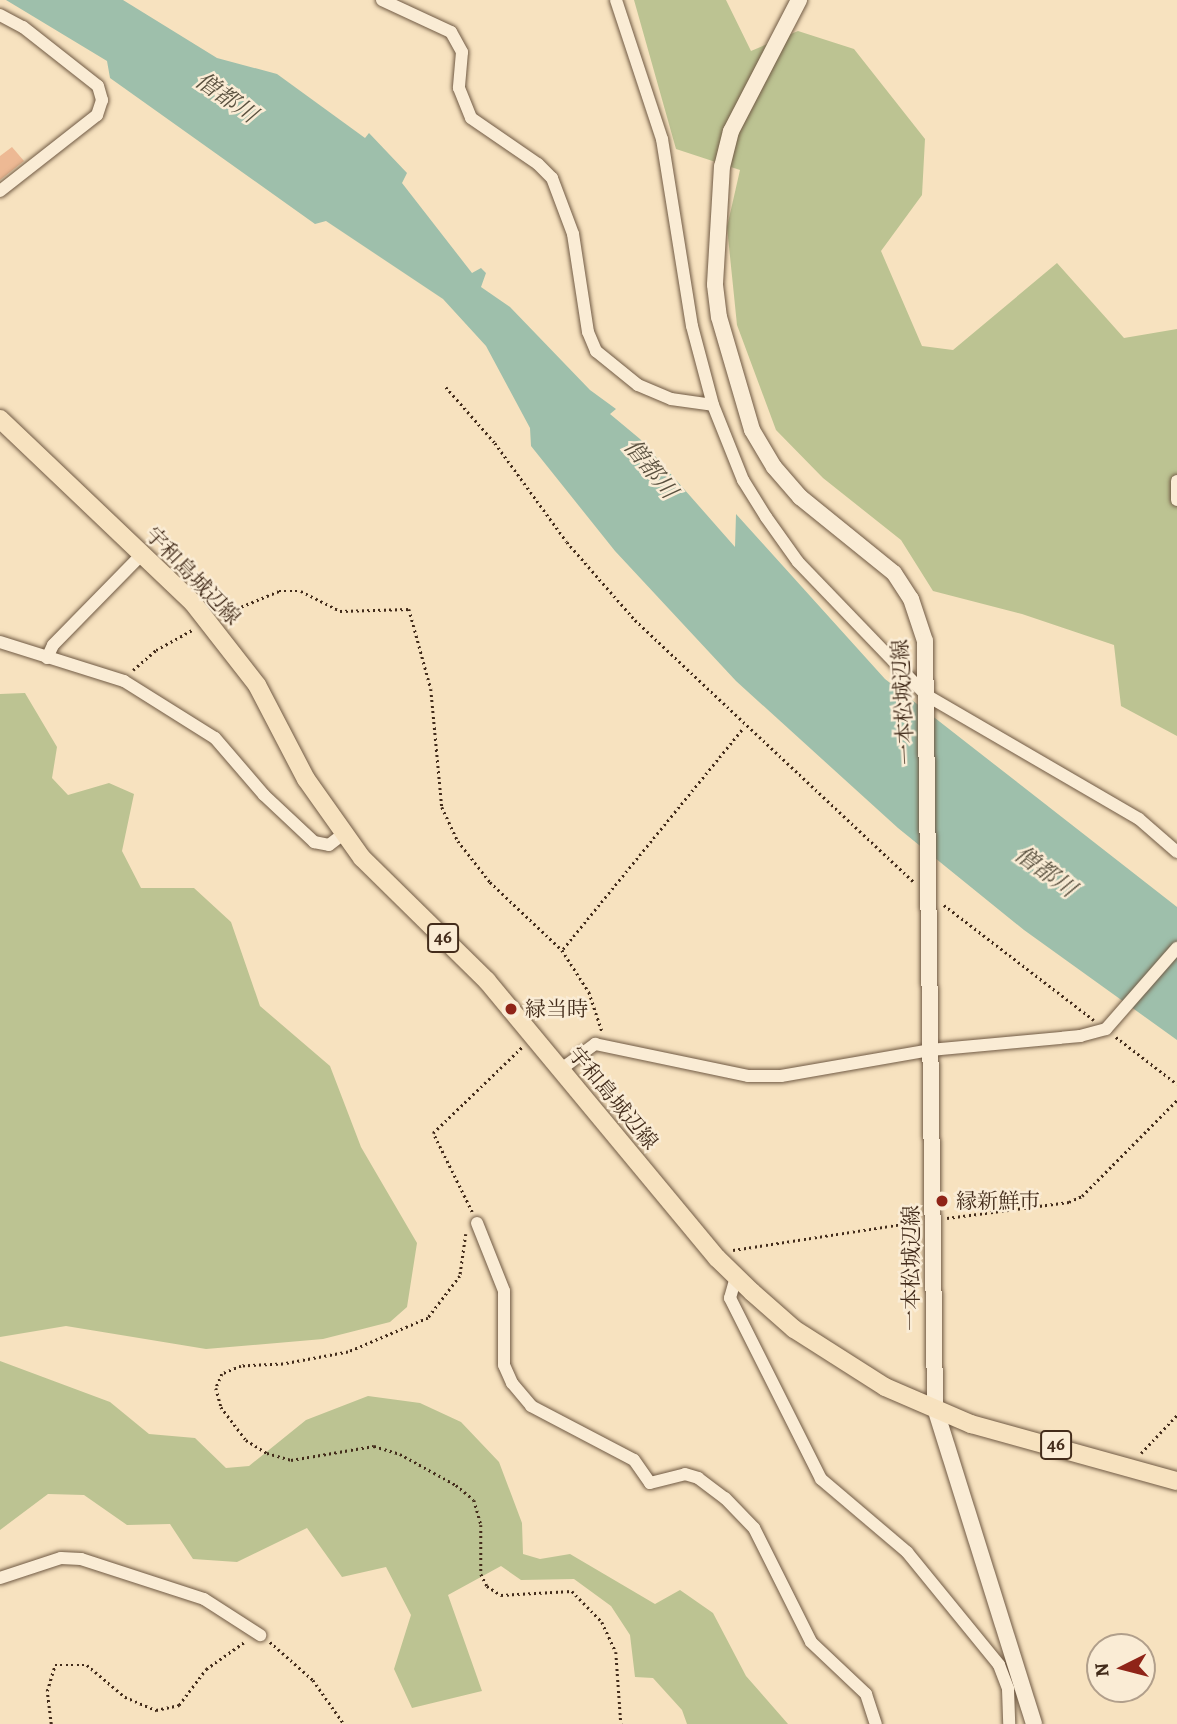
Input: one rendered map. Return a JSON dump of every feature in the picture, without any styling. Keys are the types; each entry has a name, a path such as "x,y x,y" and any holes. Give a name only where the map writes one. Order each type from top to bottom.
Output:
{"main road":[{"name":"一本松城辺線","path":"799,0 731,131 722,166 715,285 719,317 752,430 774,467 800,497 894,573 911,598 925,641 935,1408 1034,1724"},
{"name":"宇和島城辺線","path":"0,419 208,621 257,685 306,779 344,834 399,897 487,981 736,1277 794,1329 841,1361 935,1408 971,1424 1177,1480"}],"street":[{"path":"382,0 451,32 462,52 459,88 471,118 538,163 552,178 573,234 588,332 596,351 638,385 671,399 713,405"},
{"path":"616,0 662,139 692,326 713,405 743,480 798,562 926,695 1139,819 1177,852"},
{"path":"0,15 23,27 98,86 102,100 97,115 0,191"},
{"path":"1177,481 1177,500"},
{"path":"47,658 54,645 141,555"},
{"path":"0,642 124,681 215,738 264,795 314,842 329,845 344,834"},
{"path":"560,1070 596,1044 748,1076 780,1076 930,1050 1025,1044 1108,1026 1177,948"},
{"path":"477,1223 504,1291 504,1365 512,1383 531,1406 634,1460 650,1483 685,1474 698,1478 725,1498 754,1528 811,1642 866,1695 876,1724"},
{"path":"736,1277 730,1298 821,1479 906,1552 999,1665 1008,1689 1009,1724"},
{"path":"0,1578 61,1558 81,1559 204,1600 237,1616 260,1635"}],"path":[{"path":"446,387 495,443 567,542 635,620 744,726 930,887 1108,1026 1177,1084"},
{"path":"124,681 156,650 208,621 279,591 301,591 340,611 409,609 430,689 442,807 458,841 490,882 562,950 589,992 605,1045"},
{"path":"562,950 744,726"},
{"path":"532,1036 433,1133 477,1223 466,1231 460,1276 428,1318 348,1352 284,1364 241,1366 222,1374 216,1388 220,1407 246,1440 267,1453 291,1460 374,1446 400,1454 456,1485 474,1500 481,1574 487,1587 501,1595 572,1591 603,1622 616,1652 621,1724"},
{"path":"718,1258 735,1249 1069,1202 1082,1196 1177,1100"},
{"path":"1137,1467 1140,1455 1177,1415"},
{"path":"51,1724 47,1691 55,1665 87,1665 125,1697 156,1710 179,1705 214,1662 230,1648 260,1635 292,1657 344,1724"}],"shaded area":[{"path":"634,0 726,0 751,51 798,31 854,49 925,139 922,195 881,251 922,346 953,350 1057,263 1124,338 1177,329 1177,736 1121,706 1114,645 1022,614 933,591 901,540 823,478 776,430 737,325 727,227 740,170 676,149"},
{"path":"25,693 57,747 52,778 68,795 109,783 134,794 122,851 141,888 194,888 231,922 260,1006 330,1066 361,1147 417,1243 407,1307 390,1322 323,1339 206,1349 66,1326 0,1337 0,694"},
{"path":"0,1361 110,1402 149,1434 195,1438 226,1468 249,1466 306,1420 368,1396 420,1403 461,1422 499,1462 522,1523 523,1554 540,1559 570,1554 655,1604 680,1590 713,1613 746,1676 788,1724 687,1724 682,1710 653,1678 635,1677 630,1635 611,1606 574,1579 521,1580 501,1566 448,1595 482,1691 412,1708 394,1669 411,1615 386,1567 342,1577 307,1528 237,1562 193,1559 170,1524 127,1525 84,1495 48,1494 0,1530"}],"water":[{"name":"僧都川","path":"6,0 123,0 217,58 277,74 365,138 369,133 407,173 402,183 472,273 481,268 486,273 481,287 510,307 590,390 616,409 610,414 640,439 735,547 736,514 885,679 1177,907 1177,1040 1024,930 898,828 736,681 615,551 531,446 530,428 486,346 443,299 326,221 315,224 110,78 107,61"}],"building":[{"path":"12,147 24,161 0,180 0,156"}],"place":[{"name":"緑当時","path":"511,1009"},
{"name":"縁新鮮市","path":"942,1201"}]}
